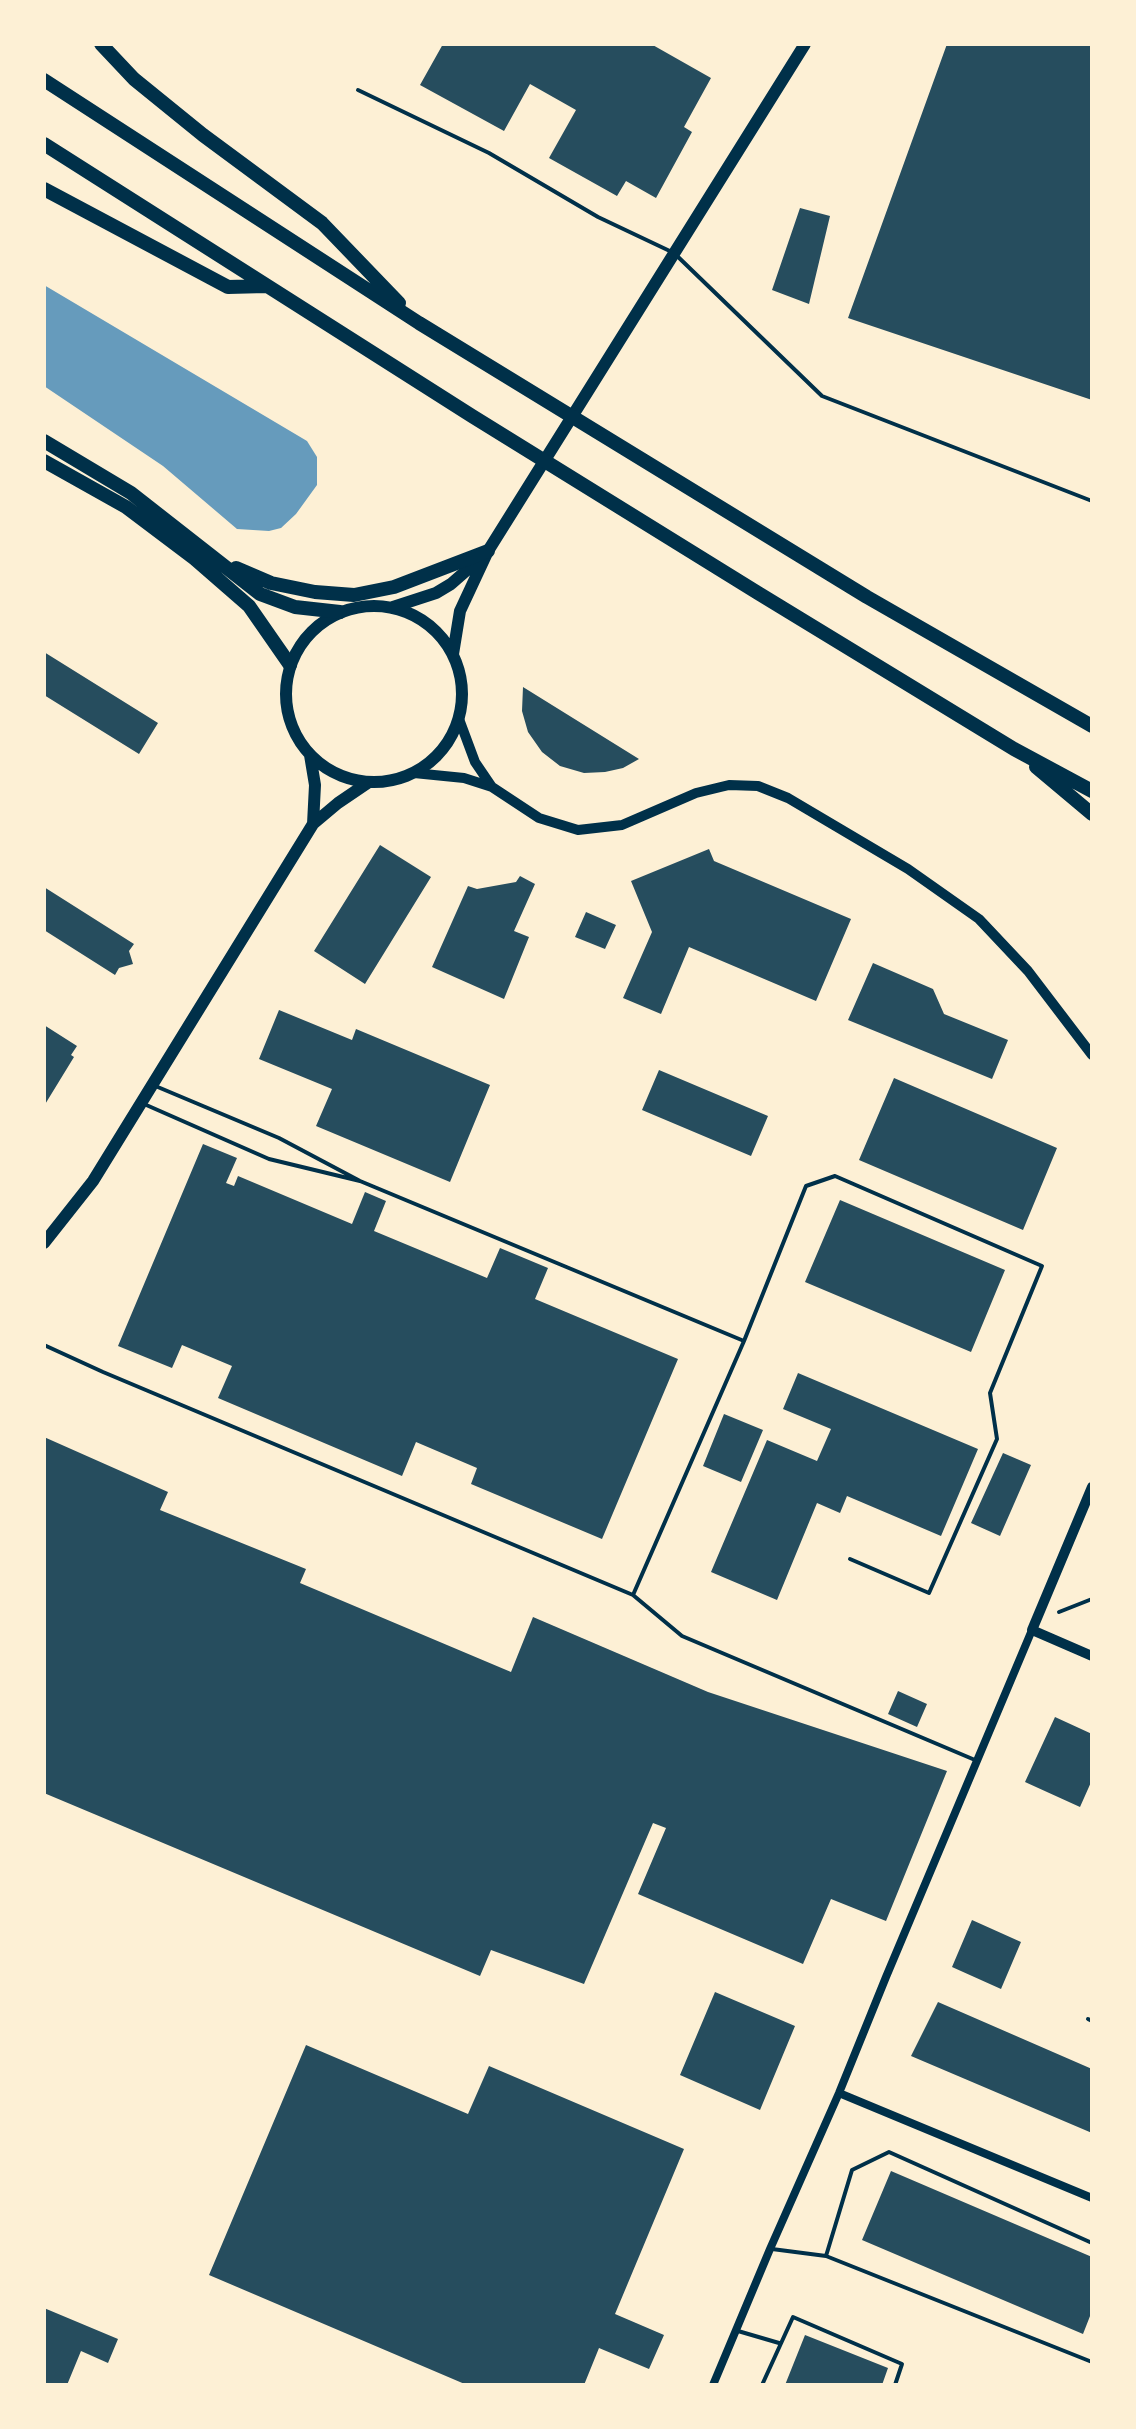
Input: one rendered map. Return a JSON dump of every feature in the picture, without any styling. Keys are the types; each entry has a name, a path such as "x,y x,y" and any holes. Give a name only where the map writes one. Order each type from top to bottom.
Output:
{"highway":[{"path":"101,44 134,79 322,223 419,323"},
{"path":"44,80 419,323 867,597 1092,726"},
{"path":"44,144 732,577 1014,749 1092,791"},
{"path":"44,189 228,287 266,286"},
{"path":"44,441 131,493 260,594 295,607 340,612"},
{"path":"44,461 126,507 195,559 249,606 290,665"},
{"path":"221,562 271,583 315,592 354,595 394,587 488,551"},
{"path":"1014,749 1092,814"}],"main road":[{"path":"453,654 460,611 488,551 805,44"},
{"path":"392,608 436,593 451,584 488,551"},
{"path":"365,606 392,608 416,617 437,633 453,654 460,675 462,697 459,719 449,741 434,759 414,773 392,781 369,782 347,778 327,769 310,755 296,735 287,712 286,688 290,665 302,643 319,625 340,612 365,606"},
{"path":"310,755 315,785 313,824"},
{"path":"44,1243 93,1181 313,824 369,782"}],"street":[{"path":"459,719 475,762 492,787"},
{"path":"414,773 464,778 492,787 539,818 578,830 622,825 696,793 729,785 758,786 788,798 908,869 979,919 1028,971 1092,1055"},
{"path":"713,2385 839,2093 1092,1487"},
{"path":"1032,1630 1092,1656"},
{"path":"839,2093 1092,2198"}],"lane":[{"path":"358,90 489,153 598,217 674,253 822,396 1092,501"},
{"path":"153,1085 279,1138 360,1181 744,1341"},
{"path":"142,1103 269,1159 360,1181"},
{"path":"633,1595 744,1341 806,1186 835,1176 1042,1266 990,1393 997,1439 929,1593 850,1559"},
{"path":"44,1345 633,1595 682,1636 976,1761"},
{"path":"826,2256 852,2170 889,2152 1092,2243"},
{"path":"770,2249 826,2256 1092,2362"},
{"path":"762,2385 793,2317 902,2364 895,2385"},
{"path":"736,2331 779,2343"}],"path":[{"path":"1059,1612 1092,1599"}],"water":[{"path":"44,285 307,441 317,457 317,485 296,514 281,528 269,531 237,529 163,466 44,386"}],"building":[{"path":"443,44 651,44 711,78 684,127 692,132 656,198 626,181 617,196 549,158 576,110 530,84 504,131 420,85"},
{"path":"947,44 1092,44 1092,400 848,318"},
{"path":"800,208 830,216 809,304 772,290"},
{"path":"44,652 158,723 139,754 44,695"},
{"path":"523,687 639,759 623,768 605,772 584,773 560,766 542,752 528,732 522,711"},
{"path":"380,845 431,877 365,984 314,951"},
{"path":"709,849 714,861 851,919 816,1001 689,947 661,1014 623,998 652,932 631,881"},
{"path":"520,876 535,884 514,931 529,937 504,999 432,967 468,886 477,889 516,882"},
{"path":"44,887 134,944 129,951 133,964 119,968 115,975 44,930"},
{"path":"586,912 616,925 605,949 575,937"},
{"path":"873,963 933,989 944,1014 1008,1040 992,1079 848,1020"},
{"path":"279,1010 352,1040 356,1029 490,1085 450,1182 316,1126 332,1089 259,1059"},
{"path":"44,1025 77,1046 71,1055 74,1057 44,1106"},
{"path":"659,1070 768,1116 751,1156 642,1110"},
{"path":"894,1078 1057,1148 1023,1230 859,1160"},
{"path":"203,1144 237,1158 226,1183 234,1186 238,1176 352,1224 365,1192 386,1201 374,1231 487,1278 500,1248 548,1268 535,1299 678,1359 602,1539 471,1484 477,1468 416,1442 402,1476 218,1398 232,1366 182,1345 172,1368 118,1346"},
{"path":"840,1200 1005,1270 971,1352 805,1282"},
{"path":"798,1373 978,1449 941,1536 847,1496 840,1513 817,1503 777,1600 711,1572 767,1440 817,1461 831,1429 783,1409"},
{"path":"724,1414 763,1430 741,1482 703,1466"},
{"path":"44,1437 168,1492 160,1510 306,1569 300,1583 511,1672 533,1617 708,1692 947,1771 886,1921 831,1899 803,1964 638,1894 666,1828 653,1823 584,1984 491,1950 480,1976 44,1793"},
{"path":"1003,1453 1031,1465 1000,1536 971,1523"},
{"path":"898,1691 927,1704 917,1727 888,1714"},
{"path":"1055,1717 1092,1734 1092,1780 1080,1807 1025,1782"},
{"path":"972,1920 1021,1942 1001,1989 952,1967"},
{"path":"715,1992 795,2026 760,2110 680,2075"},
{"path":"938,2002 1092,2069 1092,2133 911,2056"},
{"path":"306,2045 468,2114 489,2066 684,2149 615,2314 664,2335 649,2369 599,2348 584,2385 467,2385 209,2275"},
{"path":"891,2171 1092,2257 1092,2311 1083,2334 862,2240"},
{"path":"44,2308 118,2339 108,2363 81,2351 67,2385 44,2385"},
{"path":"805,2335 888,2368 882,2385 785,2385"}]}
